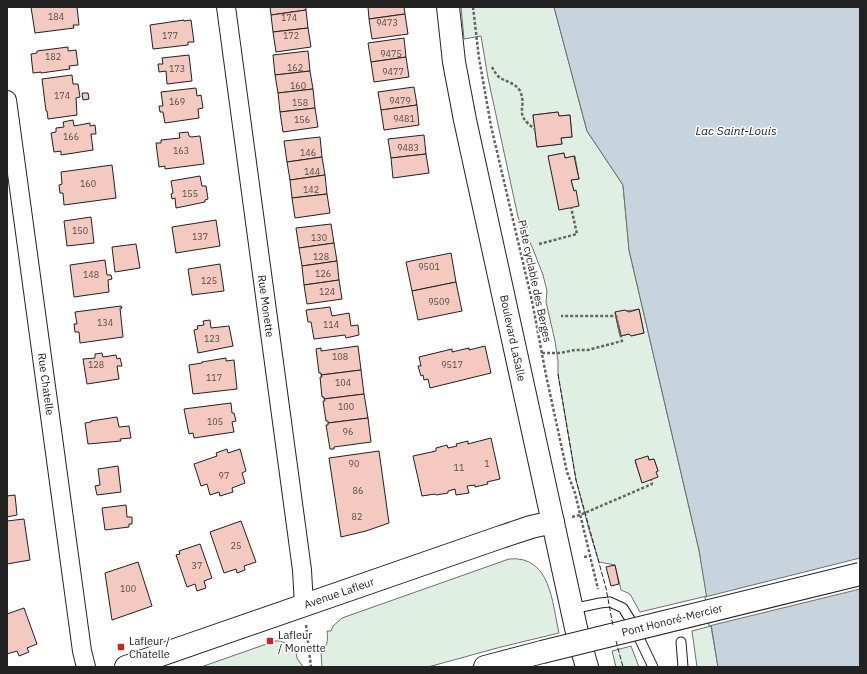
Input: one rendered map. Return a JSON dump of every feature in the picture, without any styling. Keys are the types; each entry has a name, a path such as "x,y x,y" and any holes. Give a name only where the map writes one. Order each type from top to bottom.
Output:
{"main road":[{"name":"Boulevard LaSalle","path":"448,7 454,62 464,120 572,609 587,667"},
{"name":"Avenue Lafleur","path":"126,667 498,538 531,527 553,522"},
{"name":"Pont Honoré-Mercier","path":"484,667 860,574"}],"street":[{"name":"Rue Monette","path":"226,7 302,570 304,605"},
{"name":"Rue Chatelle","path":"7,100 81,643 86,667"}],"lane":[{"path":"572,609 610,602 623,608 631,621 653,667"},
{"path":"681,642 683,667"}],"path":[{"name":"Piste cyclable des Berges","path":"473,7 479,58 491,126 532,301 567,472 571,482 590,556"},
{"path":"492,67 500,78 518,88 522,97 522,117 535,129"},
{"path":"539,244 577,234 571,207"},
{"path":"542,353 588,350 622,341 616,316 561,316"},
{"path":"580,515 652,484 651,480"},
{"path":"565,485 571,482"},
{"path":"584,557 590,556 598,591"},
{"path":"307,631 311,667"}],"green space":[{"path":"461,7 554,7 587,131 623,185 629,250 699,550 707,596 640,612 630,594 621,590 615,565 599,562 576,480 558,374 555,341 546,302 547,291 543,275 518,217 488,78 481,36 464,39","holes":["558,112 559,116 570,115 572,137 561,138 562,144 537,147 533,115","564,153 565,158 575,156 579,179 571,180 574,191 575,190 559,209 549,156","639,309 644,333 631,336 629,334 620,336 615,313","648,456 649,460 654,459 658,471 642,482 635,461"]},
{"path":"509,559 523,560 534,565 541,573 547,583 551,595 559,633 428,667 322,667 321,652 327,642 327,631 331,631 333,626 342,618"},
{"path":"711,626 718,667 697,667 692,631"},
{"path":"275,641 285,643 292,652 296,651 297,658 303,667 201,667"},
{"path":"631,646 639,667 616,667 612,651"}],"water":[{"name":"Lac Saint-Louis","path":"554,7 860,7 860,667 718,667 699,550 629,250 623,185 587,131"}],"pier":[{"path":"860,558 860,589 709,626 705,597"}],"building":[{"path":"31,7 77,7 79,25 73,25 74,28 35,33"},
{"path":"270,7 306,7 306,10 271,15"},
{"path":"368,7 404,7 405,14 369,19"},
{"path":"306,10 308,28 273,32 271,15"},
{"path":"405,14 408,34 372,39 369,19"},
{"path":"191,20 194,42 188,42 188,45 153,49 150,25"},
{"path":"308,28 311,47 276,52 273,32"},
{"path":"404,38 406,57 371,62 368,43"},
{"path":"68,47 68,51 76,50 78,65 69,66 70,69 33,73 31,54 37,53 37,51"},
{"path":"308,51 310,71 275,75 273,55"},
{"path":"189,55 192,81 167,84 166,71 159,72 158,64 163,64 162,58"},
{"path":"406,57 409,77 374,82 371,62"},
{"path":"310,71 313,89 278,93 275,75"},
{"path":"72,75 73,84 78,84 80,97 76,98 77,115 48,119 42,79"},
{"path":"414,87 417,105 381,110 378,92"},
{"path":"196,88 197,96 201,95 203,108 198,109 199,118 165,123 163,112 160,112 159,106 163,106 161,92"},
{"path":"313,89 315,108 280,112 278,93"},
{"path":"82,93 88,93 89,99 83,100"},
{"path":"417,105 419,125 384,130 381,110"},
{"path":"315,108 318,127 283,132 280,112"},
{"path":"558,112 559,116 570,115 572,137 561,138 562,144 537,147 533,115"},
{"path":"73,120 74,126 90,123 90,126 95,125 96,134 91,134 93,150 61,155 61,151 54,152 51,133 56,132 56,128 64,127 63,122"},
{"path":"188,132 189,136 191,137 200,136 204,164 165,169 165,166 159,167 156,143 161,143 161,140 180,138 179,133"},
{"path":"424,135 426,154 391,158 388,139"},
{"path":"320,137 322,157 287,162 284,141"},
{"path":"564,153 565,158 574,156 579,179 571,180 574,191 576,190 579,206 559,210 548,156"},
{"path":"426,154 429,173 393,178 391,158"},
{"path":"322,157 325,175 290,180 287,162"},
{"path":"112,165 116,198 64,205 63,193 60,193 59,185 62,184 61,172"},
{"path":"325,175 327,194 292,198 290,180"},
{"path":"200,176 202,186 206,186 208,199 205,200 205,202 176,208 175,198 172,199 171,194 173,193 171,181"},
{"path":"327,194 330,213 295,218 292,198"},
{"path":"91,217 94,243 67,246 64,221"},
{"path":"216,220 220,246 176,253 172,227"},
{"path":"331,224 334,243 299,248 296,228"},
{"path":"334,243 337,261 302,266 299,248"},
{"path":"136,244 140,268 115,272 112,247"},
{"path":"451,253 456,282 412,291 406,262"},
{"path":"105,260 107,275 111,275 112,279 108,280 109,292 74,297 70,265"},
{"path":"337,261 339,280 304,285 302,266"},
{"path":"220,264 224,291 192,295 188,269"},
{"path":"339,280 342,299 307,304 304,285"},
{"path":"456,282 462,311 418,320 412,291"},
{"path":"121,306 123,337 80,343 79,332 75,332 74,324 77,324 75,312"},
{"path":"330,307 332,316 349,313 351,326 358,325 359,335 346,338 345,335 314,339 311,322 308,322 306,310"},
{"path":"639,309 644,333 631,336 629,334 621,336 615,312 625,310 629,312"},
{"path":"210,320 211,328 229,326 233,346 198,353 194,330 198,329 197,326 204,325 203,321"},
{"path":"358,346 361,370 321,375 321,373 319,373 316,349 321,348 321,351"},
{"path":"485,346 491,373 430,388 428,379 424,380 423,375 421,376 418,366 421,366 419,357 452,349 452,352"},
{"path":"102,353 103,357 116,355 117,359 120,358 122,366 117,366 119,379 87,384 83,359 95,358 95,354"},
{"path":"226,358 226,361 234,360 237,389 193,394 189,365"},
{"path":"361,370 364,394 324,399 324,397 322,397 321,375"},
{"path":"364,394 368,418 328,423 328,421 326,421 324,399"},
{"path":"231,403 232,413 234,413 236,421 232,422 234,432 194,438 193,433 189,434 184,409"},
{"path":"117,417 119,427 129,426 131,438 120,439 121,441 88,444 85,423"},
{"path":"368,418 371,442 334,447 334,449 330,449 326,425 328,425 328,423"},
{"path":"491,438 500,479 475,487 475,485 467,486 469,493 456,495 455,489 448,491 448,493 422,496 413,456 436,451 436,448 447,445 448,448 468,441 468,444"},
{"path":"227,449 228,453 240,449 246,471 242,473 245,483 232,488 233,492 220,496 219,492 210,495 207,484 201,486 194,464 217,456 216,453"},
{"path":"379,451 389,523 366,531 341,537 329,458"},
{"path":"648,456 649,460 654,459 658,471 656,472 658,477 642,483 635,460"},
{"path":"118,466 121,492 97,495 95,486 100,485 98,469"},
{"path":"15,495 17,515 7,517 7,496"},
{"path":"126,505 127,517 132,517 132,524 129,524 129,527 105,530 102,508"},
{"path":"24,519 30,560 7,564 7,521"},
{"path":"241,521 256,562 244,566 245,570 237,573 236,569 224,573 210,532"},
{"path":"200,544 212,578 204,581 206,588 197,591 195,584 187,587 176,555 180,554 179,551"},
{"path":"138,562 152,606 112,620 105,573"},
{"path":"615,565 619,584 611,586 606,567"},
{"path":"24,608 37,644 27,648 29,652 19,656 17,651 7,654 7,614"}],"fence":[{"path":"558,374 576,480 606,588 613,626"},
{"path":"616,641 623,667"}],"place":[{"name":"Lafleur / Monette","path":"270,641"},
{"name":"Lafleur / Chatelle","path":"121,647"}]}
